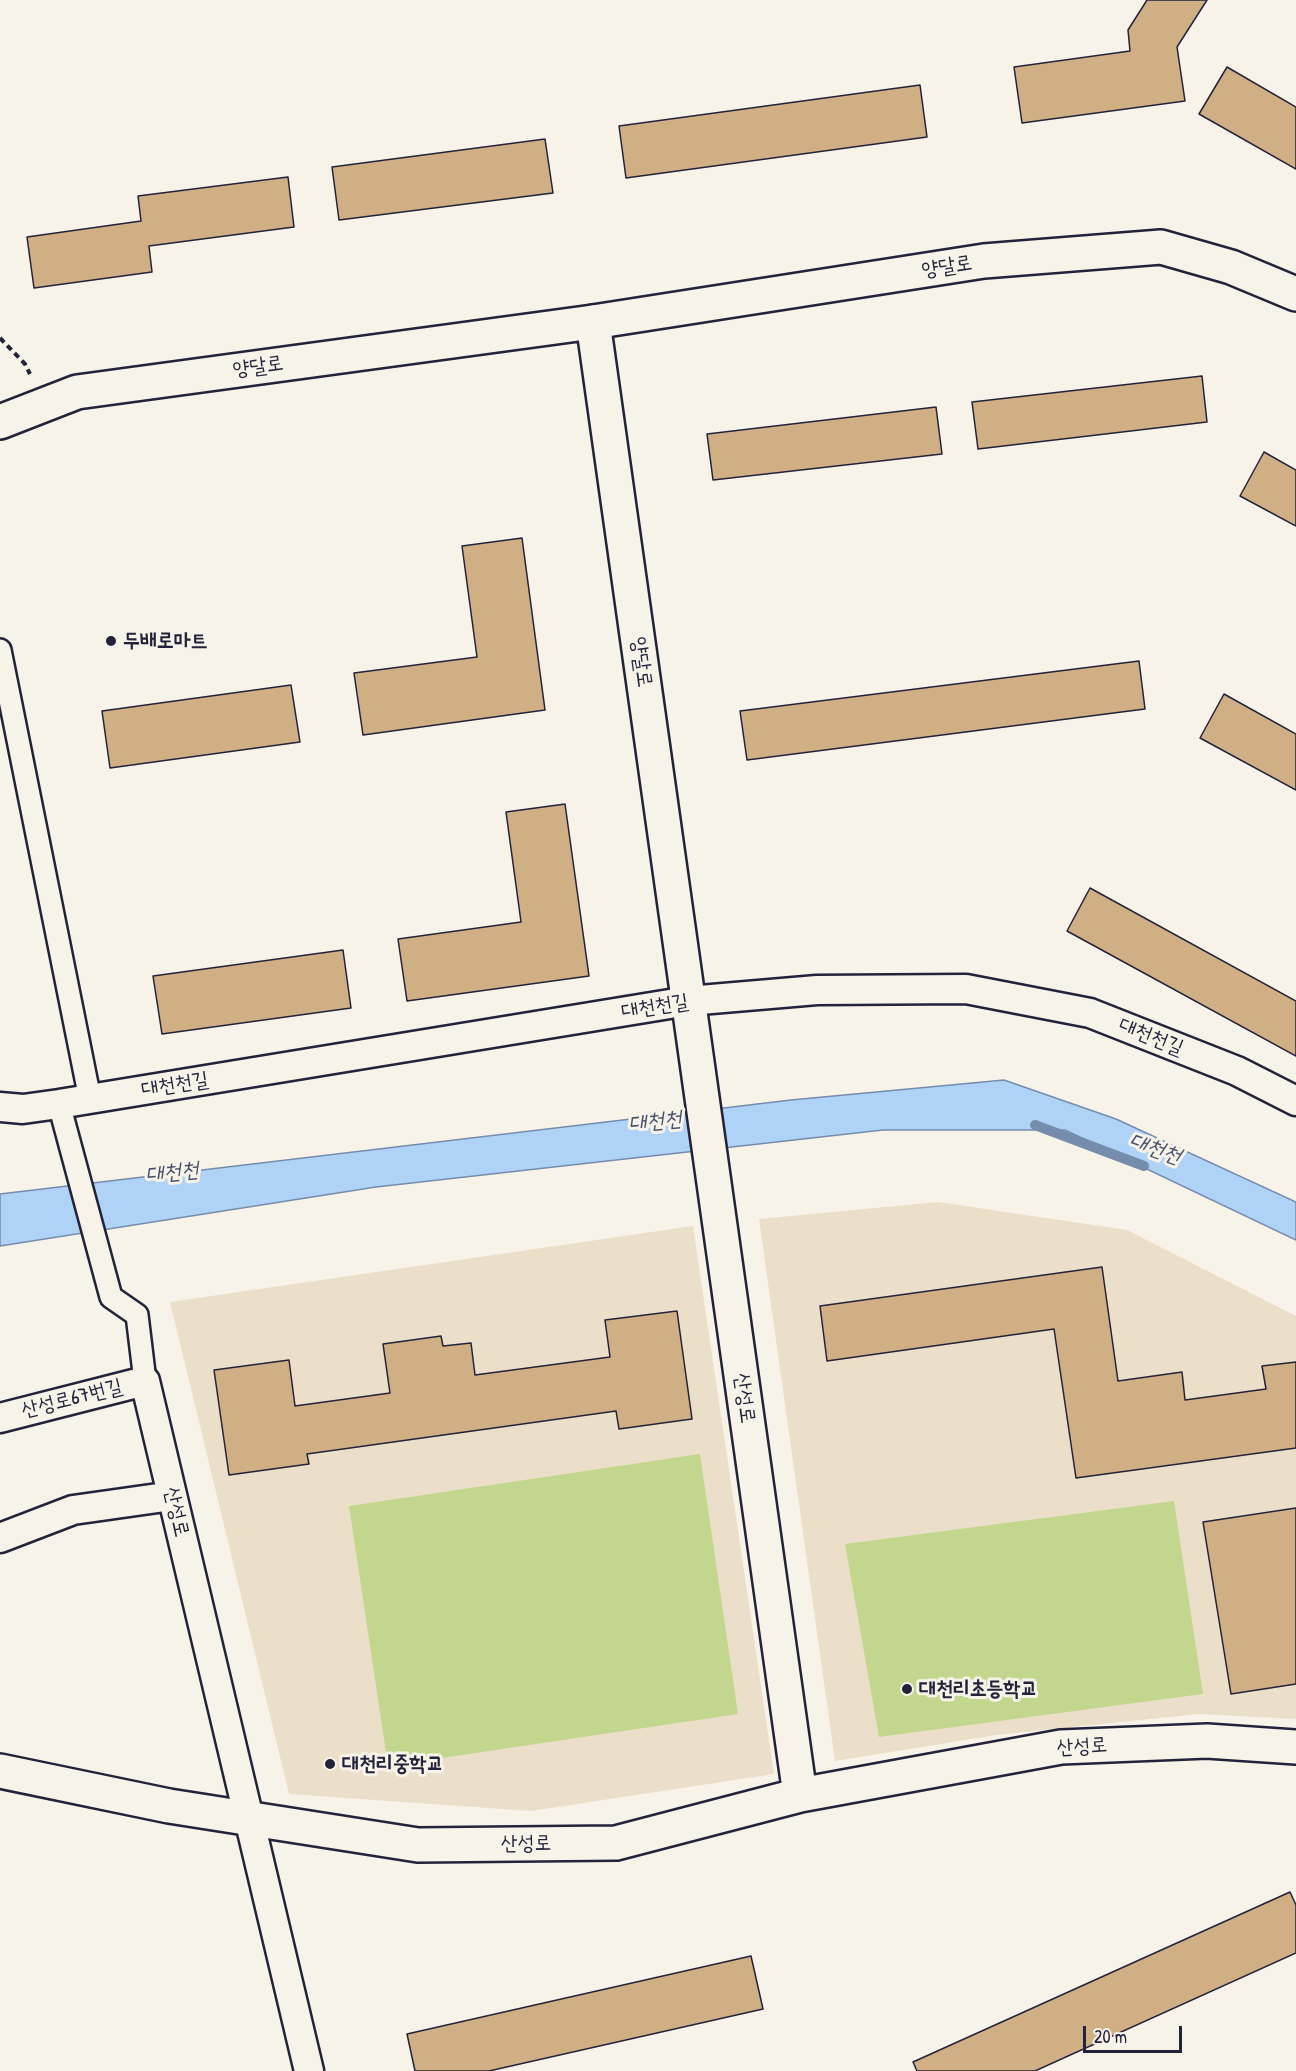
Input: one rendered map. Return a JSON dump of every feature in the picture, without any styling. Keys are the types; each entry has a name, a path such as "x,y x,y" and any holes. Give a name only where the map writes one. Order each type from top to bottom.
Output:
{"main road":[{"name":"양달로","path":"0,422 77,392 593,322 984,261 1161,247 1231,267 1296,294"},
{"name":"양달로","path":"593,322 688,1001"},
{"name":"산성로","path":"688,1001 800,1795"},
{"name":"산성로","path":"0,1771 169,1806 418,1845 616,1843 800,1795 1061,1747 1207,1741 1296,1747"}],"street":[{"path":"0,650 90,1099"},
{"name":"대천천길","path":"0,1107 23,1109 59,1104 688,1001 817,990 966,989 1090,1013 1237,1071 1296,1101"},
{"path":"59,1104 111,1297 137,1316 145,1381"},
{"name":"산성로67번길","path":"0,1418 145,1381"},
{"name":"산성로","path":"145,1381 305,2068"},
{"path":"0,1538 73,1510 172,1496"}],"path":[{"path":"0,338 25,363 42,406"}],"shaded area":[{"name":"대천리초등학교","path":"938,1202 1127,1230 1296,1316 1296,1719 1198,1714 997,1735 835,1761 759,1219"},
{"name":"대천리중학교","path":"693,1226 774,1774 531,1811 289,1794 170,1302"}],"green space":[{"path":"700,1454 738,1714 388,1766 349,1506"},
{"path":"1174,1501 1203,1694 879,1737 845,1544"}],"water":[{"name":"대천천","path":"1004,1080 1116,1119 1296,1202 1296,1240 1065,1130 883,1130 376,1187 0,1246 0,1194 791,1100"}],"building":[{"path":"1147,0 1207,0 1177,47 1185,101 1022,123 1014,67 1130,51 1128,30"},
{"path":"1227,67 1296,107 1296,169 1199,114"},
{"path":"920,85 927,137 626,178 619,126"},
{"path":"545,139 553,193 339,220 332,167"},
{"path":"288,177 294,227 149,246 152,272 34,288 27,237 141,221 138,196"},
{"path":"1202,376 1207,422 978,449 972,402"},
{"path":"936,407 942,454 713,480 707,434"},
{"path":"1264,452 1296,470 1296,526 1240,496"},
{"path":"522,538 545,710 363,735 354,673 477,657 462,546"},
{"path":"1139,661 1145,709 747,760 740,711"},
{"path":"291,685 300,742 110,768 102,711"},
{"path":"1224,694 1296,734 1296,790 1200,738"},
{"path":"565,804 589,976 407,1001 398,939 521,922 506,812"},
{"path":"1090,888 1296,1001 1296,1056 1067,931"},
{"path":"343,950 351,1008 162,1034 153,976"},
{"path":"1102,1267 1118,1381 1182,1372 1185,1400 1266,1389 1262,1366 1296,1362 1296,1448 1076,1478 1054,1329 827,1361 820,1306"},
{"path":"677,1311 692,1419 619,1429 616,1411 307,1454 309,1464 229,1475 214,1370 289,1360 295,1406 390,1393 383,1344 441,1336 443,1346 471,1343 475,1375 610,1357 605,1320"},
{"path":"1296,1508 1296,1684 1231,1694 1203,1522"},
{"path":"1290,1892 1296,1905 1296,1953 1035,2071 917,2071 913,2062"},
{"path":"751,1956 763,2009 489,2071 415,2071 407,2034"}],"waterway":[{"name":"대천천","path":"1035,1125 1144,1166"}],"place":[{"name":"두배로마트","path":"111,641"},
{"name":"대천리초등학교","path":"907,1689"},
{"name":"대천리중학교","path":"330,1764"}]}
